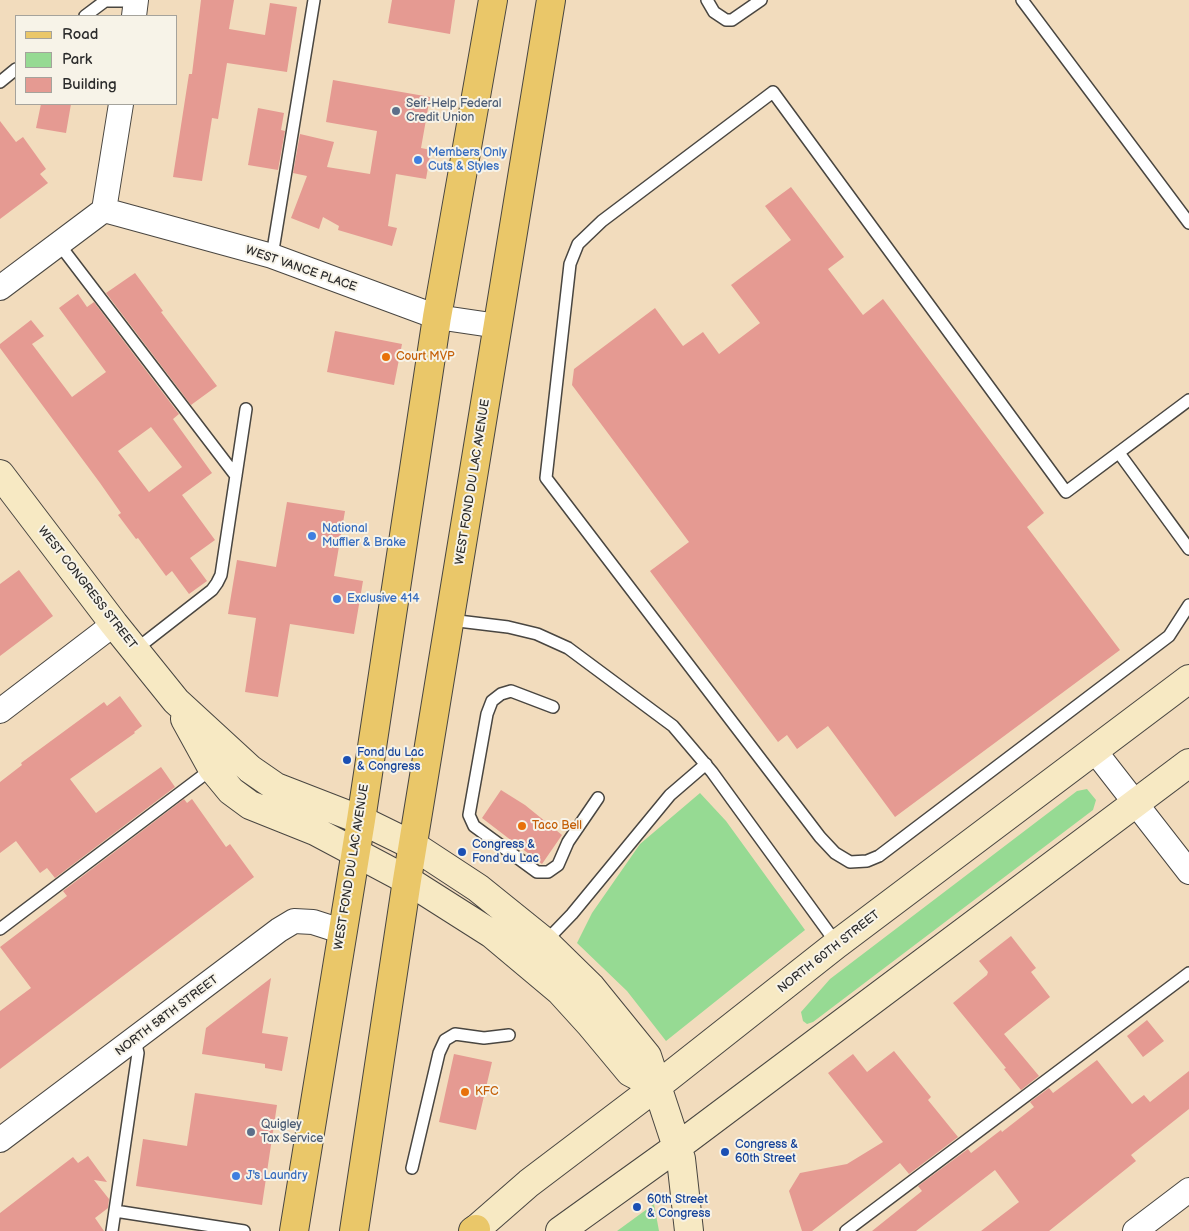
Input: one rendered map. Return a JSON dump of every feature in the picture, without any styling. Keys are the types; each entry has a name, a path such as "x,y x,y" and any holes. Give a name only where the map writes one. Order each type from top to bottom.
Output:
{"main road":[{"name":"WEST FOND DU LAC AVENUE","path":"294,1231 361,820 437,317 493,0"},
{"name":"WEST FOND DU LAC AVENUE","path":"354,1231 407,880 551,0"},
{"name":"WEST CONGRESS STREET","path":"4,488 176,701 196,741 222,761 276,787 361,820 414,846 478,888 537,953"},
{"name":"NORTH 60TH STREET","path":"474,1230 529,1182 657,1086 837,944 1189,678"},
{"name":"WEST CONGRESS STREET","path":"222,761 231,791 250,806 315,832 407,880 492,934 537,953 591,987 647,1056 677,1147 684,1177 689,1231"},
{"path":"570,1228 1189,763"}],"street":[{"path":"0,288 104,210 120,105"},
{"name":"WEST VANCE PLACE","path":"104,210 272,256 437,317 498,326"},
{"path":"0,711 114,624"},
{"path":"1094,750 1189,872"},
{"name":"NORTH 58TH STREET","path":"0,1140 294,922 313,922 342,931"},
{"path":"1135,1231 1189,1190"}],"lane":[{"path":"272,256 314,0"},
{"path":"707,0 714,12 726,20 732,20 761,0"},
{"path":"1022,0 1189,223"},
{"path":"86,15 105,2 135,6"},
{"path":"0,82 15,71"},
{"path":"1189,400 1066,492 772,92 602,221 578,244 570,264 546,478 627,586 835,853 850,862 866,861 879,856 1169,636 1189,606"},
{"path":"58,244 236,476"},
{"path":"135,650 217,583 221,574 246,409"},
{"path":"1118,452 1189,549"},
{"path":"450,620 508,626 538,634 568,648 673,726 706,764 837,944"},
{"path":"553,707 511,691 501,694 492,701 487,714 469,815 474,826 537,872 548,872 558,865 568,842 598,798"},
{"path":"0,929 222,761"},
{"path":"537,953 572,914 670,795 706,764"},
{"path":"846,1231 1189,973"},
{"path":"412,1168 438,1053 445,1040 455,1034 484,1038 509,1035"},
{"path":"112,1231 138,1053 135,1040"},
{"path":"115,1211 244,1231"}],"green space":[{"path":"1087,789 1096,800 1093,810 813,1022 807,1024 803,1021 801,1012 830,979 1077,791"},
{"path":"700,793 726,821 805,930 666,1041 627,991 577,943 592,913 640,844"},
{"path":"654,1204 659,1231 617,1231"}],"building":[{"path":"201,0 234,0 229,29 265,35 270,3 297,7 287,72 227,63 218,119 212,118 202,181 173,177 189,74 192,74"},
{"path":"392,0 455,0 450,34 388,23"},
{"path":"333,80 430,97 421,148 431,150 426,179 396,174 388,226 397,228 392,246 338,230 339,226 323,217 319,229 291,218 307,176 293,173 300,134 334,142 327,167 370,174 377,131 326,122"},
{"path":"41,105 71,105 66,133 36,128"},
{"path":"258,108 284,113 281,130 285,131 278,170 248,165"},
{"path":"0,121 16,142 23,137 46,169 40,174 48,183 0,219"},
{"path":"791,187 844,257 828,269 863,315 883,299 1044,513 1027,527 1120,650 895,817 828,726 797,749 787,735 778,742 650,571 689,542 572,385 574,369 655,308 683,346 703,332 719,354 760,323 731,285 791,240 765,206"},
{"path":"135,273 163,311 161,312 217,386 191,405 106,293"},
{"path":"78,294 87,307 94,302 179,414 173,419 212,473 182,495 215,540 190,558 207,581 189,594 172,571 166,576 138,538 136,539 118,515 121,513 100,483 0,348 0,344 31,320 44,336 32,344 72,397 106,372 59,308","holes":["151,427 182,467 149,492 118,451"]},
{"path":"335,331 402,344 394,385 327,372"},
{"path":"287,502 345,511 334,576 363,581 354,634 290,624 278,697 245,692 256,618 228,614 237,560 276,567"},
{"path":"19,570 53,616 0,656 0,584"},
{"path":"120,696 142,726 70,779 96,813 161,767 175,787 55,878 47,868 40,873 16,841 0,853 0,782 22,765 21,763 104,702 107,706"},
{"name":"Taco Bell","path":"501,790 525,805 562,835 542,864 482,818"},
{"path":"184,799 187,803 192,799 226,847 230,844 254,877 0,1069 0,1011 31,988 0,947 67,896 63,891"},
{"path":"1011,936 1036,968 1031,972 1050,997 1004,1034 1039,1076 1021,1090 1004,1069 1006,1068 953,1003 987,975 988,972 979,961"},
{"path":"271,978 262,1033 288,1037 282,1071 265,1068 265,1064 202,1054 206,1028"},
{"path":"1147,1020 1164,1041 1143,1057 1127,1036"},
{"path":"894,1051 931,1097 928,1100 958,1137 909,1174 900,1163 812,1231 802,1231 789,1191 800,1173 847,1164 883,1142 828,1073 853,1054 867,1072"},
{"name":"KFC","path":"454,1054 492,1062 476,1130 439,1122"},
{"path":"1097,1060 1132,1104 1144,1095 1150,1102 1189,1071 1189,1109 1131,1155 1136,1161 1049,1231 981,1231 1019,1202 995,1170 916,1231 872,1231 922,1191 918,1186 968,1149 971,1153 1001,1130 1002,1132 1034,1107 1030,1102 1049,1088 1053,1093"},
{"path":"195,1093 277,1105 262,1205 136,1186 143,1139 187,1146"},
{"path":"88,1156 107,1182 94,1180 109,1199 108,1208 95,1218 104,1231 0,1231 0,1213 73,1157 78,1163"}],"place":[{"name":"Self-Help Federal Credit Union","path":"396,111"},
{"name":"Members Only Cuts & Styles","path":"418,160"},
{"name":"Court MVP","path":"386,357"},
{"name":"National Muffler & Brake","path":"312,536"},
{"name":"Exclusive 414","path":"337,599"},
{"name":"Fond du Lac & Congress","path":"347,760"},
{"name":"Taco Bell","path":"522,826"},
{"name":"Congress & Fond du Lac","path":"462,852"},
{"name":"KFC","path":"465,1092"},
{"name":"Quigley Tax Service","path":"251,1132"},
{"name":"Congress & 60th Street","path":"725,1152"},
{"name":"J's Laundry","path":"236,1176"},
{"name":"60th Street & Congress","path":"637,1207"}]}
